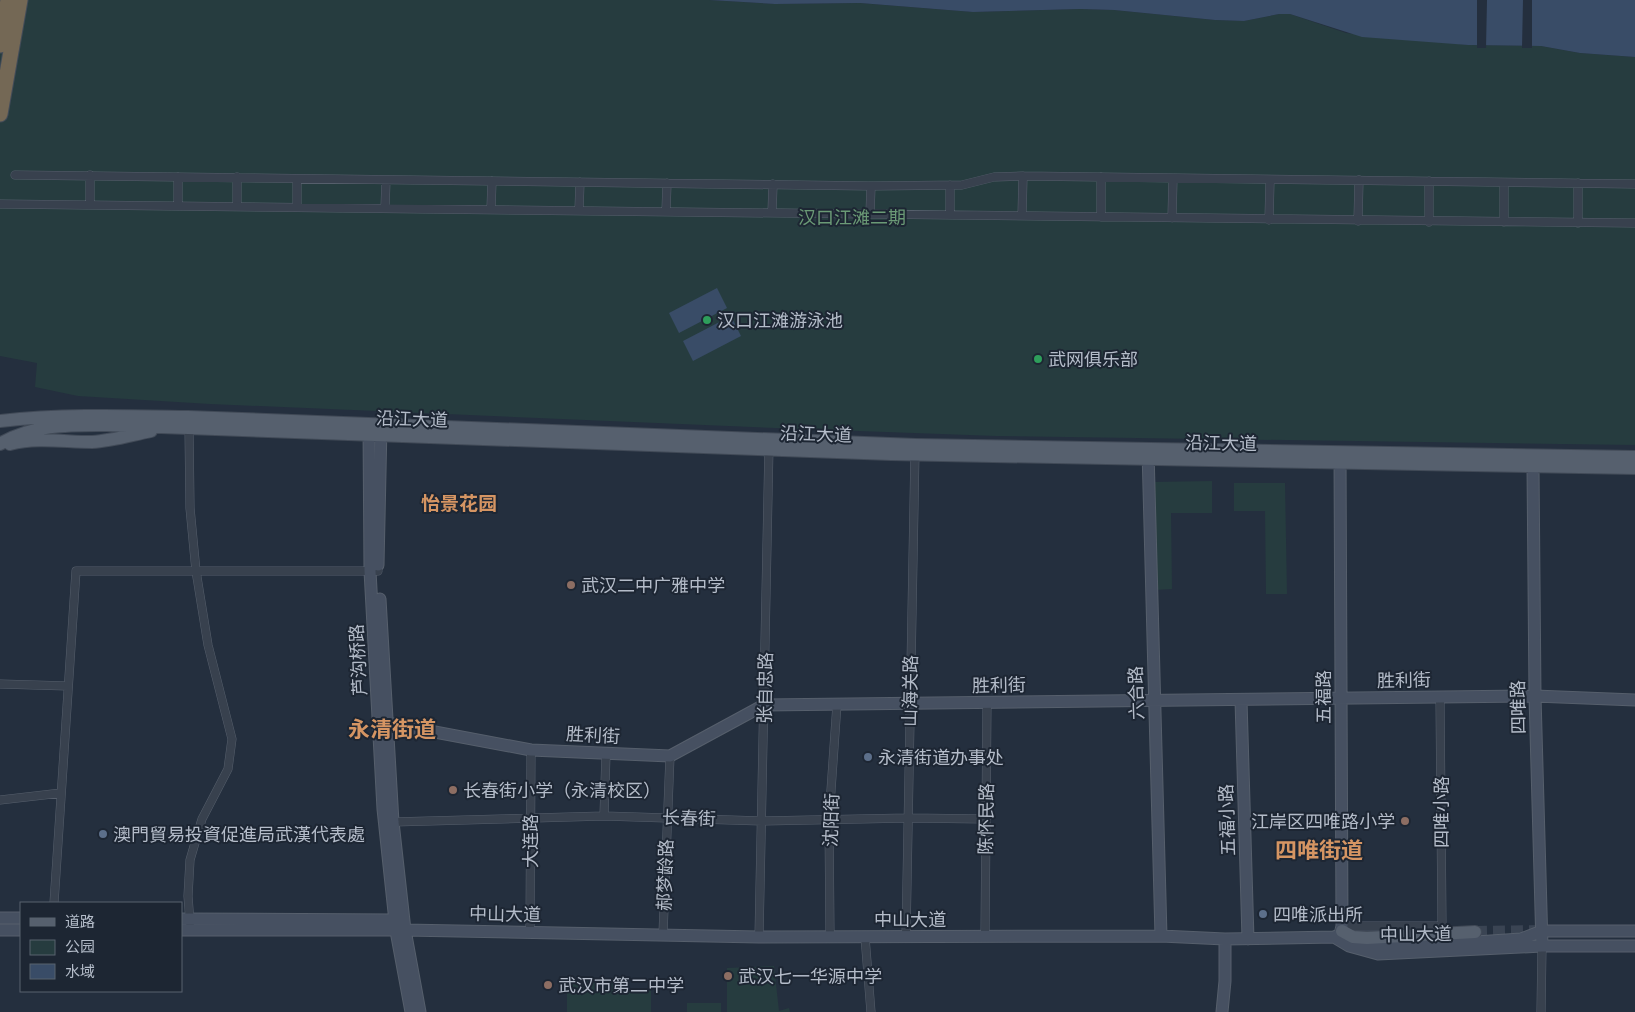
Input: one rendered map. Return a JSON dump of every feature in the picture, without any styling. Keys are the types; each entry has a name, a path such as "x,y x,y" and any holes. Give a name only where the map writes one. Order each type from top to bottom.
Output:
{"highway":[{"path":"0,45 8,0"},
{"path":"0,114 20,0"}],"main road":[{"name":"沿江大道","path":"0,421 42,416 88,415 375,429 916,450 1340,458 1635,457"},
{"name":"沿江大道","path":"1,446 23,432 42,428 97,425 189,428 375,429"},
{"name":"沿江大道","path":"1340,458 1533,467 1635,468"},
{"path":"1340,932 1353,937 1366,938 1475,932"}],"street":[{"path":"14,175 871,186 950,186 1002,176 1635,184"},
{"path":"90,176 90,205"},
{"path":"1022,216 1023,176"},
{"path":"178,177 178,206"},
{"path":"237,177 237,206"},
{"path":"1100,217 1101,177"},
{"path":"1172,218 1173,178"},
{"path":"297,179 297,207"},
{"path":"386,180 386,208"},
{"path":"1269,220 1270,180"},
{"path":"1358,221 1359,180"},
{"path":"491,209 492,181"},
{"path":"1430,181 1430,222"},
{"path":"579,210 580,182"},
{"path":"666,212 667,183"},
{"path":"1504,183 1504,222"},
{"path":"1578,183 1578,223"},
{"path":"772,213 773,184"},
{"path":"870,214 871,186"},
{"path":"950,186 950,215"},
{"path":"0,204 1635,223"},
{"path":"0,415 42,416"},
{"path":"186,925 190,860 202,819 228,769 232,739 208,645 196,571 190,508 189,428"},
{"name":"芦沟桥路","path":"375,429 374,571 383,724 393,822 400,926 420,1012"},
{"name":"张自忠路","path":"759,937 769,445"},
{"name":"山海关路","path":"906,937 916,450"},
{"name":"六合路","path":"1148,454 1161,936"},
{"name":"五福路","path":"1340,458 1340,932"},
{"name":"四唯路","path":"1533,467 1535,696 1542,946"},
{"path":"54,902 76,570 374,571"},
{"path":"0,684 68,686"},
{"name":"胜利街","path":"383,724 531,750 670,756 764,705 1535,696 1635,700"},
{"name":"四唯小路","path":"1440,697 1442,926"},
{"name":"五福小路","path":"1241,700 1248,939"},
{"name":"陈怀民路","path":"985,937 987,702"},
{"name":"沈阳街","path":"830,937 829,819 837,704"},
{"name":"芦沟桥路","path":"383,724 383,809 411,1012"},
{"name":"大连路","path":"530,932 531,750"},
{"path":"604,816 606,754"},
{"name":"郝梦龄路","path":"663,934 670,756"},
{"path":"0,800 61,793"},
{"name":"长春街","path":"393,822 604,816 762,821 908,818 986,819"},
{"path":"0,918 20,918"},
{"name":"中山大道","path":"186,925 400,926 530,932 759,937 1161,936 1225,939 1442,926"},
{"path":"0,930 20,930"},
{"name":"中山大道","path":"1340,932 1358,944 1372,946 1521,939 1542,931 1635,931"},
{"name":"中山大道","path":"1340,932 1349,946 1378,954 1542,946 1635,946"},
{"path":"865,937 871,1012"},
{"path":"1222,1012 1225,981 1225,939"},
{"path":"1541,1012 1542,946"}],"green space":[{"name":"汉口江滩二期","path":"0,0 709,0 775,4 860,3 973,12 1114,10 1244,21 1279,14 1290,14 1346,33 1469,45 1541,46 1580,53 1635,57 1635,445 996,436 210,404 78,396 35,387 37,363 0,356"},
{"path":"1212,481 1212,513 1171,513 1172,589 1154,590 1152,482"},
{"path":"1234,483 1285,483 1287,594 1266,594 1265,511 1234,511"},
{"path":"774,966 779,1011 789,1008 790,1012 727,1012 727,968"},
{"path":"612,980 614,991 651,990 651,1012 567,1012 567,981"},
{"path":"687,1003 721,1003 721,1012 687,1012"}],"water":[{"path":"709,0 1635,0 1635,57 1580,53 1541,46 1468,45 1362,37 1290,14 1279,14 1244,21 1114,10 973,12 860,3 775,4"},
{"path":"717,288 727,308 679,333 669,313"},
{"path":"731,316 741,336 693,361 683,341"}],"pier":[{"path":"1477,0 1487,0 1486,48 1477,48"},
{"path":"1523,0 1532,0 1532,48 1522,48"}],"tunnel":[{"path":"1475,932 1543,931"}],"place":[{"name":"汉口江滩游泳池","path":"707,320"},
{"name":"武网俱乐部","path":"1038,359"},
{"name":"武汉二中广雅中学","path":"571,585"},
{"name":"永清街道办事处","path":"868,757"},
{"name":"长春街小学（永清校区）","path":"453,790"},
{"name":"江岸区四唯路小学","path":"1405,821"},
{"name":"澳門貿易投資促進局武漢代表處","path":"103,834"},
{"name":"四唯派出所","path":"1263,914"},
{"name":"武汉七一华源中学","path":"728,976"},
{"name":"武汉市第二中学","path":"548,985"}],"district":[{"name":"怡景花园","path":"459,503"},
{"name":"永清街道","path":"392,729"},
{"name":"四唯街道","path":"1319,850"}]}
